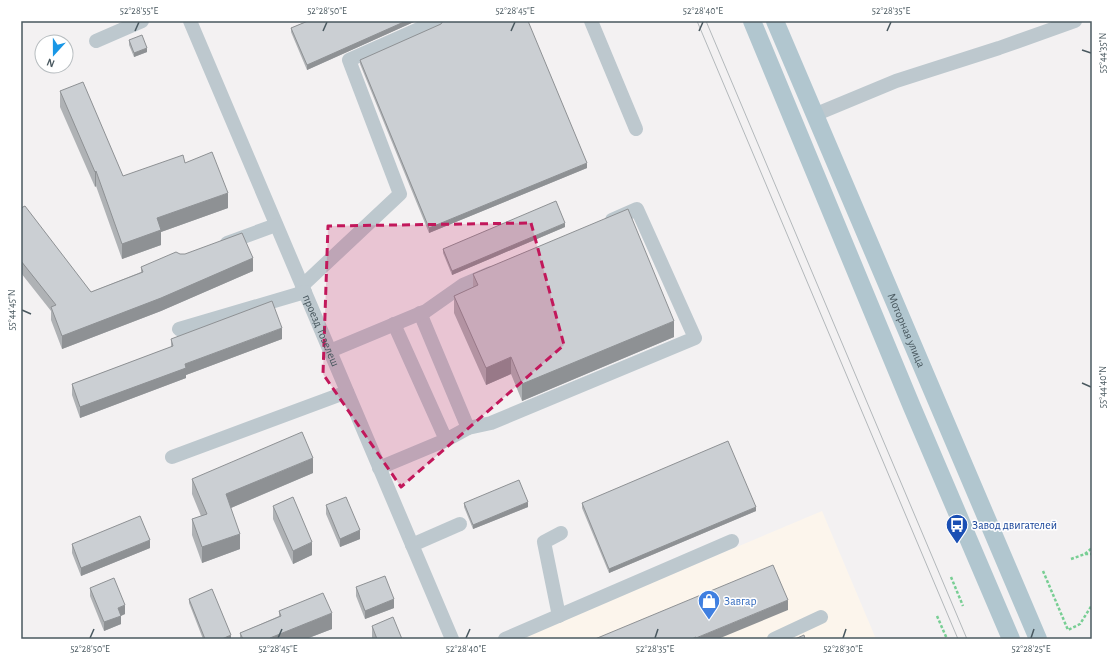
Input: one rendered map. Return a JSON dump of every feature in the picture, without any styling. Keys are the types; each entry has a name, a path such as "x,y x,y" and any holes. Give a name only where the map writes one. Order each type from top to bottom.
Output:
{"main road":[{"name":"Моторная улица","path":"752,21 1010,639"},
{"name":"Моторная улица","path":"775,21 814,115 856,208 1038,639"},
{"path":"833,218 856,208"}],"street":[{"path":"96,41 142,21"},
{"name":"проезд Тозелеш","path":"190,21 452,639"},
{"path":"179,329 303,289 400,194 349,60 437,21"},
{"path":"591,21 636,129"},
{"path":"814,115 896,81 1075,21"},
{"path":"379,468 446,440 468,428 491,423 695,338 637,209 601,225"},
{"path":"218,246 276,225"},
{"path":"330,351 426,311 463,285 500,269"},
{"path":"420,313 468,428"},
{"path":"394,324 446,440"},
{"path":"172,457 347,392"},
{"path":"412,546 460,524"},
{"path":"559,616 544,542 561,534"},
{"path":"505,639 732,541"},
{"path":"774,639 821,617"}],"path":[{"path":"1072,559 1085,554 1092,548"},
{"path":"1085,554 1092,554"},
{"path":"1043,571 1068,630 1080,624 1092,605"},
{"path":"951,577 963,606"},
{"path":"937,616 947,639"}],"highlighted area":[{"path":"531,223 564,345 401,487 323,374 328,226"}],"shaded area":[{"path":"822,511 876,639 518,639"}],"building":[{"path":"308,21 406,21 307,65 291,28"},
{"path":"443,21 528,21 587,163 429,228 360,60 441,24"},
{"path":"142,35 147,48 134,53 129,40"},
{"path":"83,82 123,176 183,155 185,163 212,152 228,193 157,218 161,230 122,244 96,171 95,172 60,91"},
{"path":"556,201 565,223 452,271 443,249"},
{"path":"25,206 91,292 143,272 141,267 176,252 185,254 242,233 253,258 161,298 62,336 51,307 56,305 21,261 21,208"},
{"path":"628,209 674,321 522,384 511,357 486,368 454,296 478,285 473,274"},
{"path":"272,301 282,328 185,364 186,368 80,407 72,384 173,346 171,339"},
{"path":"302,432 313,458 226,494 240,534 202,547 192,519 207,514 192,479"},
{"path":"728,441 756,507 609,569 582,503"},
{"path":"519,480 528,502 473,525 464,503"},
{"path":"293,497 312,542 293,551 273,506"},
{"path":"346,497 360,530 340,539 326,505"},
{"path":"140,516 150,540 81,568 72,544"},
{"path":"773,565 788,600 692,639 595,639"},
{"path":"385,576 394,599 365,611 356,587"},
{"path":"114,578 125,605 118,608 121,616 104,622 90,588"},
{"path":"212,589 231,635 222,639 205,639 189,599"},
{"path":"323,593 332,613 270,639 243,639 240,633 281,616 279,611"},
{"path":"393,617 402,639 377,639 372,626"},
{"path":"804,635 805,639 795,639"}],"tram line":[{"path":"697,21 958,639"},
{"path":"706,21 967,639"}],"place":[{"name":"Завод двигателей","path":"957,544"},
{"name":"Завгар","path":"709,620"}]}
